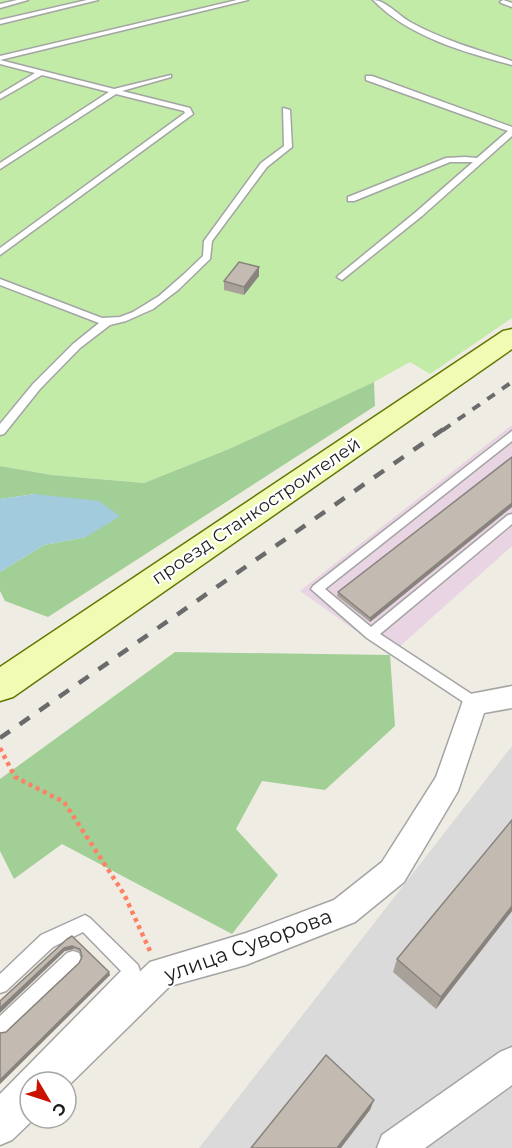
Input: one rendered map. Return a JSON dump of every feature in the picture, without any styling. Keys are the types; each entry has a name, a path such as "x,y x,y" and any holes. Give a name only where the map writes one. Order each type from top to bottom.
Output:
{"main road":[{"name":"проезд Станкостроителей","path":"0,686 512,337"}],"street":[{"path":"474,702 512,697"},
{"name":"улица Суворова","path":"60,1070 160,973 246,949 344,910 393,872 448,782 474,702"},
{"path":"395,1148 512,1064"},
{"path":"0,1128 18,1111"}],"lane":[{"path":"0,6 25,0"},
{"path":"0,22 95,0"},
{"path":"0,60 245,0"},
{"path":"376,0 386,10 434,38 512,63"},
{"path":"503,2 512,5"},
{"path":"0,60 40,73 117,90 187,110 189,114 0,252"},
{"path":"0,97 40,73"},
{"path":"0,167 117,90 169,76"},
{"path":"342,277 479,162 512,131 369,78"},
{"path":"0,431 42,378 81,339 107,322 138,313 180,284 207,257 208,242 264,165 288,147 286,110"},
{"path":"351,199 449,160 465,159 479,162"},
{"path":"0,282 107,322"},
{"path":"474,702 371,634 317,589 512,435"},
{"path":"371,634 512,518"},
{"path":"0,985 47,941 85,923 132,971 0,1106"},
{"path":"0,1027 73,959"}],"path":[{"path":"0,748 15,777 64,802 124,894 160,973"}],"shaded area":[{"path":"512,425 512,546 390,655 300,591"},
{"path":"512,746 512,1148 199,1148"}],"green space":[{"path":"0,0 512,0 512,318 430,374 410,362 374,382 229,449 144,483 52,475 0,466"},
{"path":"374,382 375,406 48,617 5,601 0,591 0,572 44,545 86,537 35,494 0,499 0,466 52,475 144,483 229,449"},
{"path":"175,652 390,655 395,726 325,790 262,781 236,829 278,875 232,934 62,844 14,879 0,851 0,779"}],"water":[{"path":"35,494 99,501 120,516 86,537 44,545 0,572 0,499"}],"building":[{"path":"239,262 259,267 244,287 224,281"},
{"path":"512,457 512,503 370,618 338,592"},
{"path":"512,820 512,906 441,997 397,959"},
{"path":"72,936 109,972 0,1080 0,1033 6,1032 79,963 82,957 80,949 72,946 64,948 0,1008 0,1001"},
{"path":"326,1055 374,1100 337,1148 251,1148"}],"railway":[{"path":"443,430 512,382"},
{"path":"0,738 445,428"}]}
